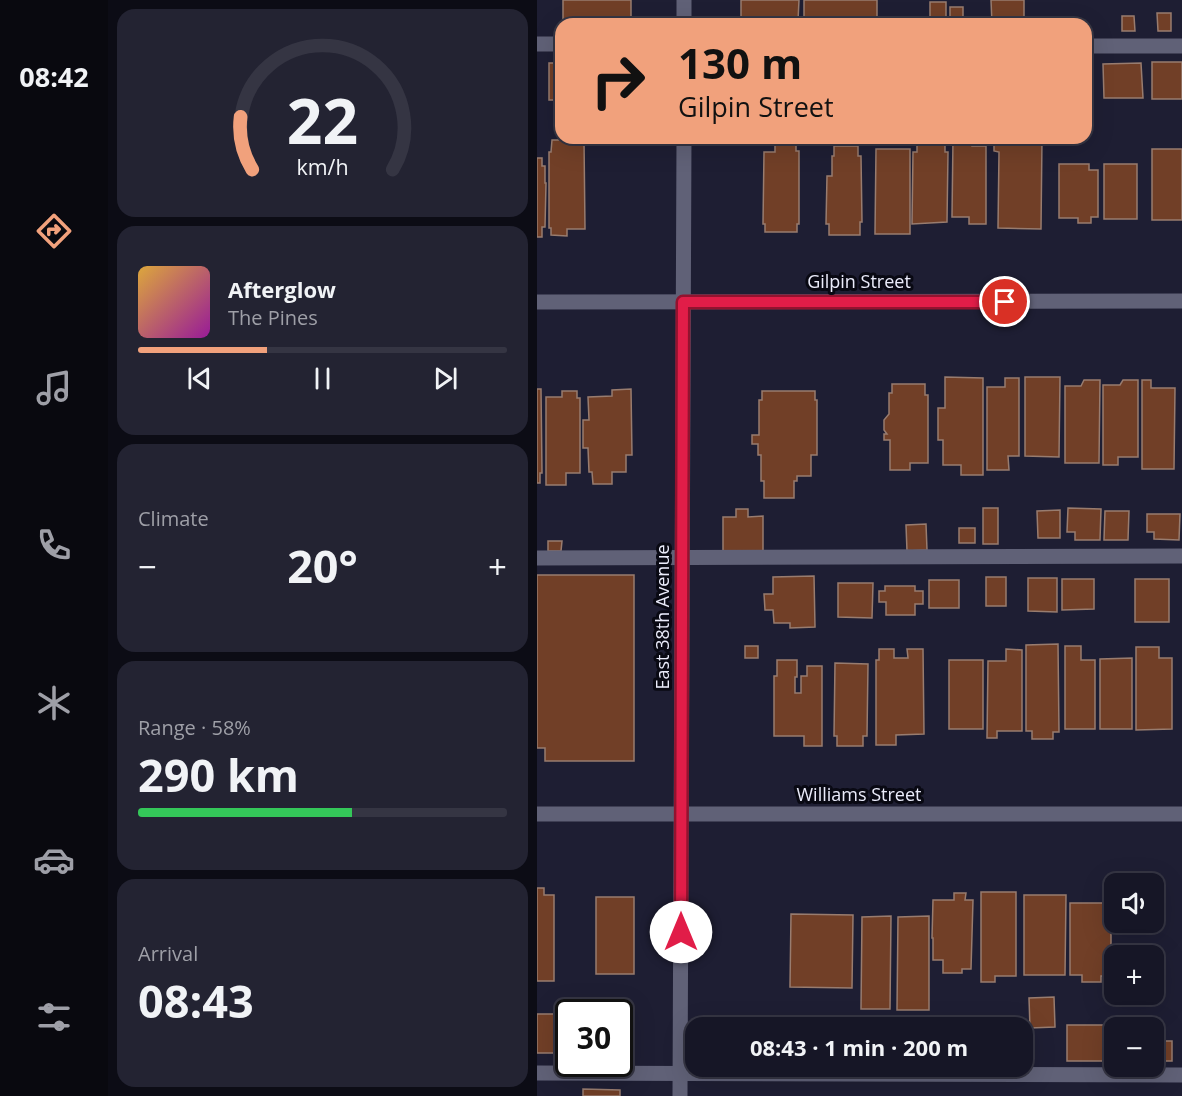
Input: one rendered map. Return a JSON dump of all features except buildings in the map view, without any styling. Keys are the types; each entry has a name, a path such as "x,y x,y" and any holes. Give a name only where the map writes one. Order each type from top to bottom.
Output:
{"street":[{"path":"684,0 684,18"},
{"path":"537,44 555,44"},
{"path":"1092,46 1182,46"},
{"name":"East 38th Avenue","path":"681,1096 684,144"},
{"name":"Gilpin Street","path":"537,302 1182,301"},
{"path":"537,558 1182,556"},
{"name":"Williams Street","path":"537,814 1182,814"},
{"path":"537,1073 1182,1076"}],"route":[{"path":"681,932 683,302 1005,302"}]}
